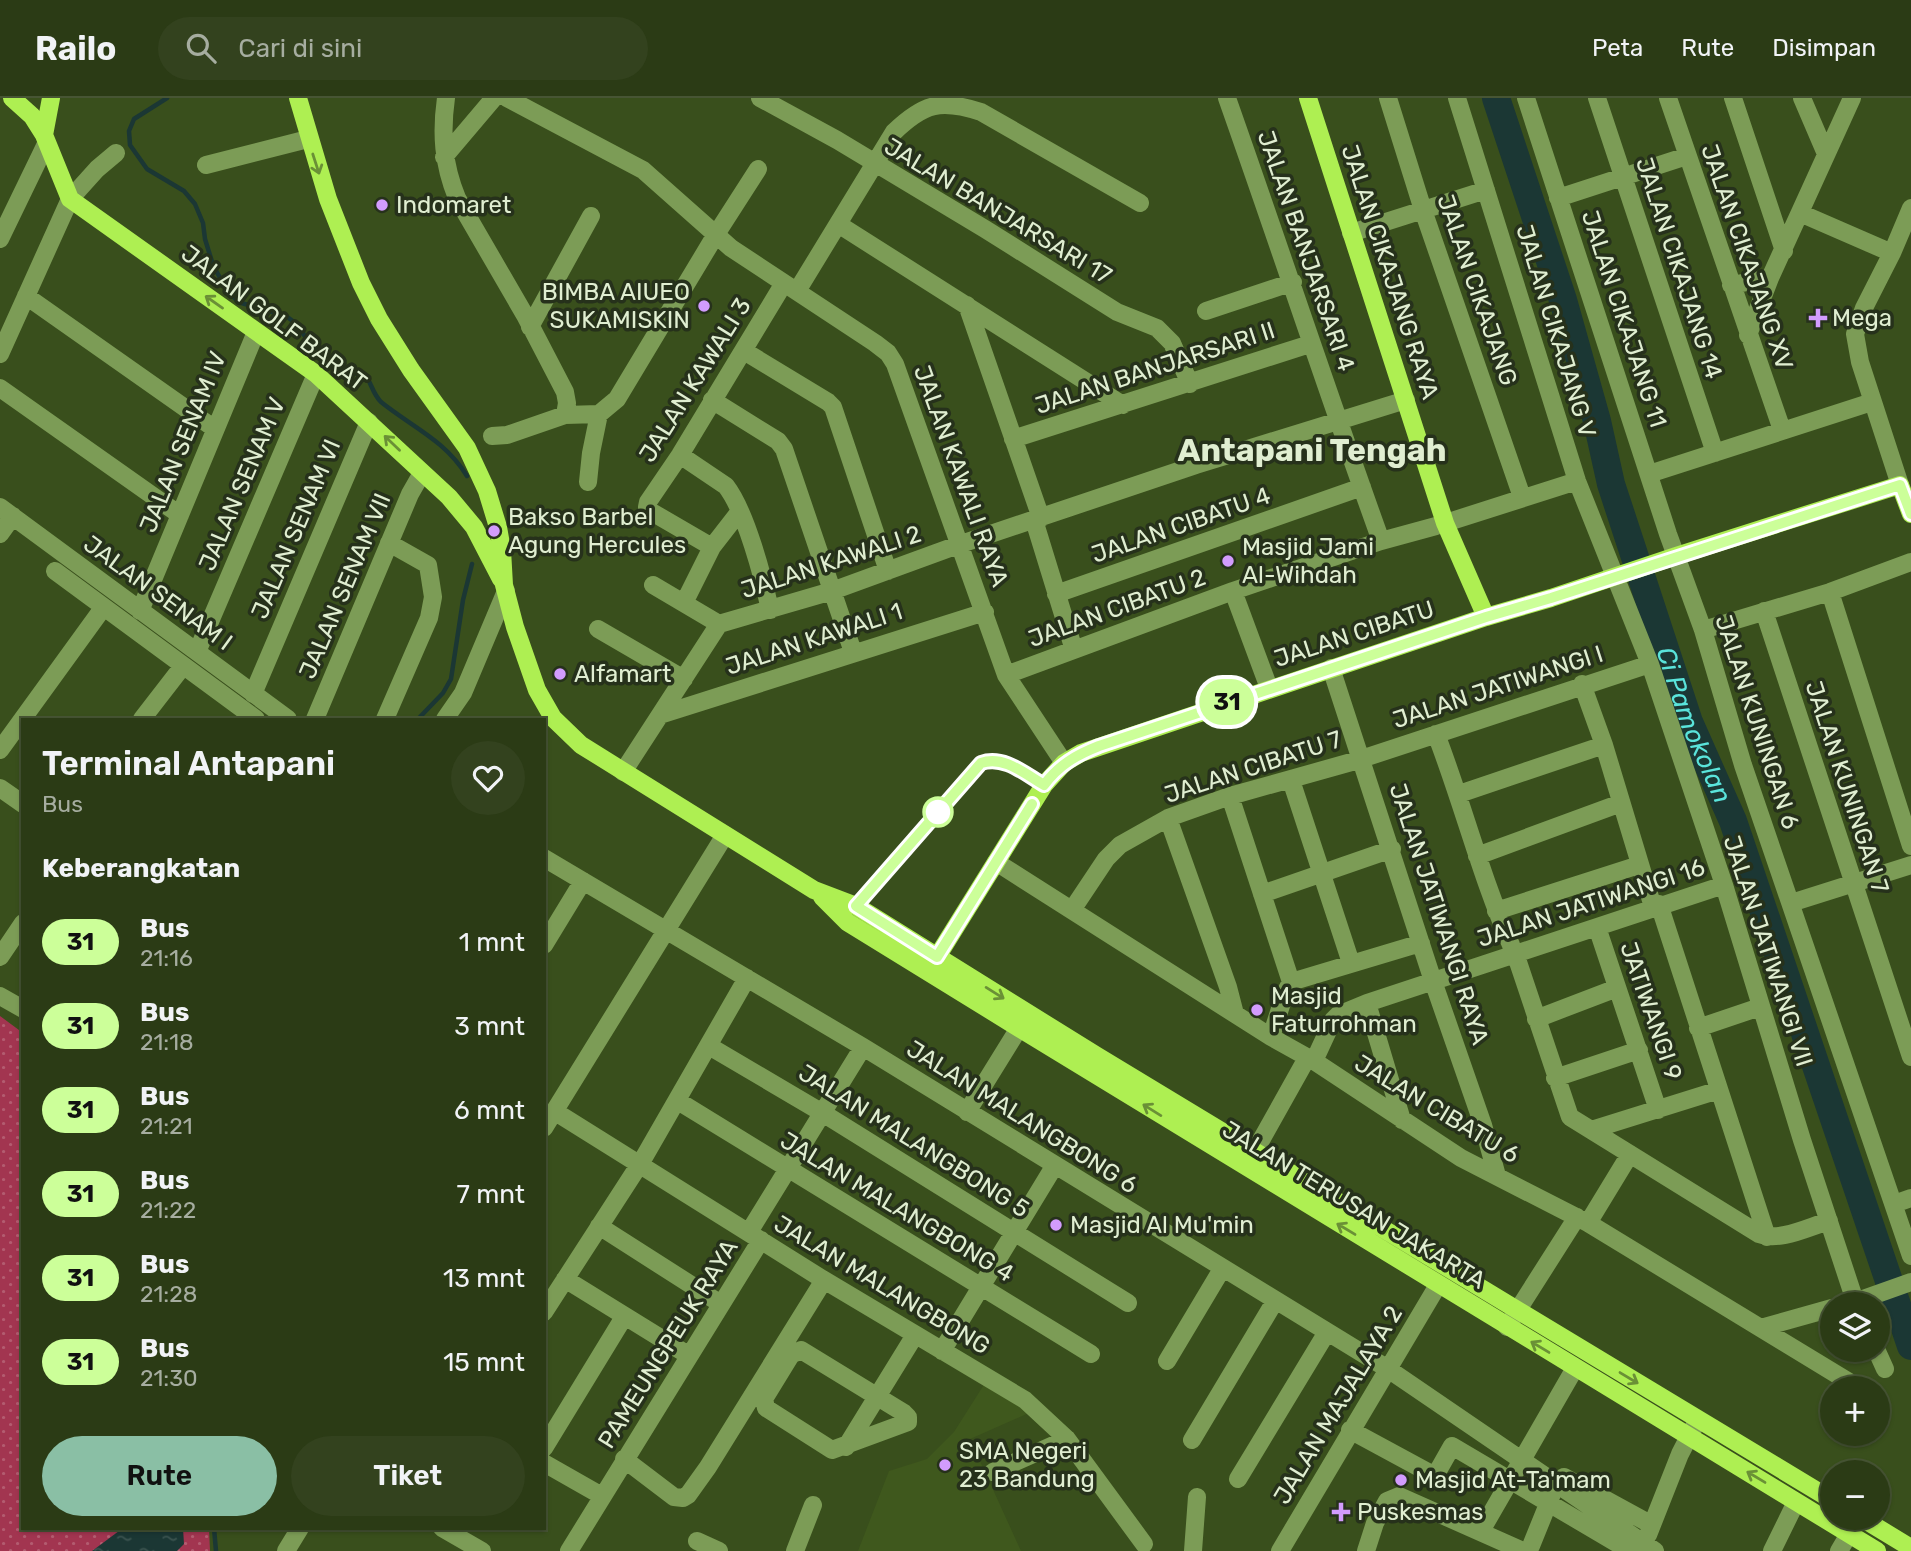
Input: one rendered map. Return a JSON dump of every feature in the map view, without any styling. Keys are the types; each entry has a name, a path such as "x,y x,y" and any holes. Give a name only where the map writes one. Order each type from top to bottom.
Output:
{"main road":[{"path":"12,98 32,116 45,139 70,199"},
{"path":"45,139 51,98"},
{"name":"JALAN TERUSAN JAKARTA","path":"298,98 308,138 345,245 373,307 411,370 467,448 487,491 502,550 505,588 524,656 537,690 553,718 581,745 814,890 856,906 1018,1028 1093,1064 1255,1151 1820,1493"},
{"name":"JALAN CIKAJANG RAYA","path":"1308,98 1406,400 1486,617"},
{"name":"JALAN GOLF BARAT","path":"70,199 316,374 457,507 474,527 505,588"},
{"path":"457,507 473,504 487,491"},
{"path":"1905,491 1911,514"},
{"name":"JALAN CIBATU","path":"933,964 1044,785 1064,763 1081,753 1269,688 1673,557 1905,491"},
{"name":"JALAN TERUSAN JAKARTA","path":"933,964 1438,1285 1873,1550"},
{"path":"1796,1502 1806,1484"},
{"path":"1881,1530 1911,1548"}],"street":[{"path":"446,98 443,121 444,157 457,198 565,391 567,403 558,417"},
{"path":"444,157 494,98"},
{"name":"JALAN KAWALI RAYA","path":"507,98 643,170 715,236 888,353 895,364 1006,675 1064,763"},
{"name":"JALAN BANJARSARI 17","path":"760,98 985,229 1117,312 1157,328 1172,343 1190,384"},
{"name":"JALAN BANJARSARI 4","path":"1227,98 1293,282 1310,344 1381,541"},
{"name":"JALAN CIKAJANG","path":"1388,98 1423,210 1522,497"},
{"name":"JALAN CIKAJANG V","path":"1457,98 1577,481 1619,575"},
{"name":"JALAN CIKAJANG 11","path":"1526,98 1649,474 1673,557"},
{"name":"JALAN CIKAJANG 14","path":"1597,98 1715,453"},
{"name":"JALAN CIKAJANG XV","path":"1668,98 1782,430"},
{"path":"1733,98 1784,251"},
{"path":"1802,98 1826,154"},
{"path":"1748,335 1770,278 1852,98"},
{"name":"JALAN KAWALI 3","path":"712,547 650,511 648,502 744,351 838,224 894,132 912,114 933,105 957,104 981,112 1140,203"},
{"path":"206,165 308,138"},
{"path":"0,239 45,139"},
{"path":"0,354 70,199 97,169 116,153"},
{"path":"1559,198 1687,156"},
{"path":"467,448 492,436 508,435 558,417 599,414 617,399 758,169"},
{"path":"1351,233 1486,190"},
{"path":"1905,491 1872,402 1856,348 1855,334 1864,308 1911,208"},
{"path":"1800,213 1892,253"},
{"path":"530,327 591,216"},
{"path":"838,224 1123,405"},
{"path":"1731,285 1770,278"},
{"path":"1206,311 1293,282"},
{"path":"26,296 215,429"},
{"path":"967,305 1013,439 1074,650"},
{"name":"JALAN SENAM IV","path":"140,611 256,331"},
{"name":"JALAN BANJARSARI II","path":"1013,439 1310,344"},
{"path":"744,351 833,407 888,571"},
{"name":"JALAN SENAM V","path":"197,652 316,374"},
{"path":"0,388 180,515"},
{"path":"712,400 778,441 784,449 853,652"},
{"name":"JALAN KAWALI 2","path":"719,624 832,591 958,545 1196,465 1406,400"},
{"path":"1649,474 1872,402"},
{"path":"588,482 599,414"},
{"name":"JALAN SENAM VI","path":"253,694 369,422"},
{"path":"680,455 726,486 740,511 770,610"},
{"name":"JALAN SENAM VII","path":"315,718 410,494 422,473"},
{"name":"JALAN CIBATU 2","path":"1006,675 1233,591 1381,541 1577,481"},
{"name":"JALAN CIBATU 4","path":"1056,594 1362,487"},
{"path":"684,603 712,547 740,511"},
{"path":"0,534 7,512"},
{"name":"JALAN SENAM I","path":"7,512 287,718"},
{"path":"385,718 429,618 433,597 428,565 389,543"},
{"name":"JALAN KUNINGAN 6","path":"1673,557 1703,630 1743,765 1791,903 1903,1201 1911,1256"},
{"path":"1703,630 1830,592 1911,562"},
{"path":"55,571 255,718"},
{"name":"JALAN JATIWANGI VII","path":"1619,575 1724,885 1760,1007 1852,1292"},
{"path":"623,772 719,624 653,585"},
{"path":"446,718 463,693 505,588"},
{"path":"1233,591 1269,688"},
{"path":"1830,592 1911,846"},
{"path":"23,718 103,608"},
{"name":"JALAN KUNINGAN 7","path":"1764,611 1911,1057"},
{"name":"JALAN KAWALI 1","path":"660,715 985,612"},
{"path":"598,629 684,679"},
{"name":"JALAN JATIWANGI I","path":"1361,759 1582,684 1650,664"},
{"path":"143,718 183,666"},
{"name":"JALAN JATIWANGI RAYA","path":"1331,668 1483,1125 1497,1176"},
{"path":"1582,684 1604,745 1639,865 1698,1028 1767,1237"},
{"path":"0,750 21,721"},
{"path":"1436,734 1570,1117 1682,1189 1767,1237 1784,1235 1829,1221"},
{"path":"1459,794 1604,745"},
{"name":"JALAN CIBATU 7","path":"1072,910 1106,859 1120,845 1168,818 1230,796 1361,759"},
{"path":"1291,780 1351,963"},
{"path":"0,788 21,803"},
{"path":"1230,796 1291,982"},
{"path":"1477,856 1621,803"},
{"path":"1168,818 1228,987 1235,1014"},
{"path":"546,1125 724,835"},
{"path":"1262,894 1392,849"},
{"name":"JALAN MALANGBONG 6","path":"546,859 863,1047 1388,1369 1655,1551"},
{"name":"JALAN CIBATU 6","path":"996,862 1310,1059 1461,1158 1583,1220 1839,1376"},
{"path":"1496,911 1639,865"},
{"path":"1791,903 1911,865"},
{"path":"546,942 583,881"},
{"name":"JALAN JATIWANGI 16","path":"1255,1151 1338,1015 1513,949 1597,927 1724,885"},
{"path":"0,957 21,926"},
{"name":"JATIWANGI 9","path":"1597,927 1658,1110"},
{"path":"1271,1037 1291,982 1421,943"},
{"path":"546,1309 678,1101 747,978"},
{"path":"1536,1019 1617,988"},
{"path":"0,996 21,1008"},
{"path":"1367,1003 1402,1120"},
{"path":"1698,1028 1760,1007"},
{"path":"967,1112 1018,1028"},
{"name":"JALAN MALANGBONG 5","path":"709,1046 821,1112 1128,1303"},
{"name":"PAMEUNGPEUK RAYA","path":"569,1551 721,1304 787,1170 863,1047"},
{"path":"1555,1078 1639,1050"},
{"path":"1591,1130 1719,1090"},
{"name":"JALAN MALANGBONG 4","path":"678,1101 1091,1354"},
{"name":"JALAN MALANGBONG","path":"554,1111 824,1280 1025,1400 1067,1439 1144,1544"},
{"path":"1507,1327 1630,1154"},
{"path":"942,1351 1055,1165"},
{"path":"599,1226 721,1304"},
{"path":"1167,1361 1222,1269"},
{"path":"565,1279 688,1355"},
{"path":"620,1466 674,1497 683,1498 688,1495 824,1280"},
{"path":"1884,1292 1911,1282"},
{"name":"JALAN MAJALAYA 2","path":"1280,1551 1438,1285"},
{"path":"1192,1440 1275,1301"},
{"path":"1761,1328 1820,1311"},
{"path":"546,1445 624,1317"},
{"path":"1238,1479 1327,1332"},
{"path":"846,1447 882,1399 920,1338"},
{"path":"801,1350 882,1399 908,1417 908,1422 837,1450 827,1449 766,1408 764,1399 791,1356 801,1350"},
{"path":"1882,1362 1885,1369"},
{"path":"1481,1531 1575,1368"},
{"path":"1641,1551 1698,1419"},
{"path":"1350,1430 1436,1476 1452,1446 1630,1551"},
{"path":"993,1472 1067,1439"},
{"path":"1524,1454 1652,1525"},
{"path":"1524,1454 1661,1551"},
{"path":"546,1464 602,1496"},
{"path":"1366,1551 1379,1515 1392,1497 1399,1496 1527,1549 1560,1475"},
{"path":"1193,1551 1196,1497"},
{"path":"1772,1551 1796,1502"},
{"path":"794,1551 813,1505"},
{"path":"1598,1551 1616,1507"},
{"path":"286,1551 299,1530"},
{"path":"445,1530 482,1551"},
{"path":"1839,1551 1849,1534"},
{"path":"697,1541 719,1551"}],"shaded area":[{"path":"0,1016 21,1032 21,1530 209,1530 210,1551 0,1551"},
{"name":"SMA Negeri 23 Bandung","path":"985,1383 1031,1412 970,1439 1021,1551 858,1551 889,1471 927,1459 954,1432"}],"water":[{"path":"120,1530 183,1530 184,1544 177,1551 92,1551"}],"waterway":[{"path":"167,98 134,119 129,131 130,145 147,169 184,191 195,204 203,223 213,265 225,287 238,302 286,316 298,325 304,335 331,361 345,371 366,376 381,402 438,443 467,476"},
{"name":"Ci Pamokolan","path":"1496,98 1563,300 1597,421 1611,484 1689,722 1733,821 1911,1346"},
{"path":"419,718 443,693 451,679 463,600 472,564"},
{"path":"214,1530 216,1551"}],"bus line":[{"name":"31","path":"1032,804 937,957 856,906 981,763 989,760 1004,762 1044,785 1064,763 1099,746 1486,617 1900,485 1911,514"}],"place":[{"name":"Indomaret","path":"382,205"},
{"name":"BIMBA AIUEO SUKAMISKIN","path":"704,306"},
{"name":"Mega","path":"1818,318"},
{"name":"Bakso Barbel Agung Hercules","path":"494,531"},
{"name":"Masjid Jami Al-Wihdah","path":"1228,561"},
{"name":"Alfamart","path":"560,674"},
{"name":"Masjid Faturrohman","path":"1257,1010"},
{"name":"Masjid Al Mu'min","path":"1056,1225"},
{"name":"SMA Negeri 23 Bandung","path":"945,1465"},
{"name":"Masjid At-Ta'mam","path":"1401,1480"},
{"name":"Puskesmas","path":"1341,1512"}],"district":[{"name":"Antapani Tengah","path":"1312,450"}]}
